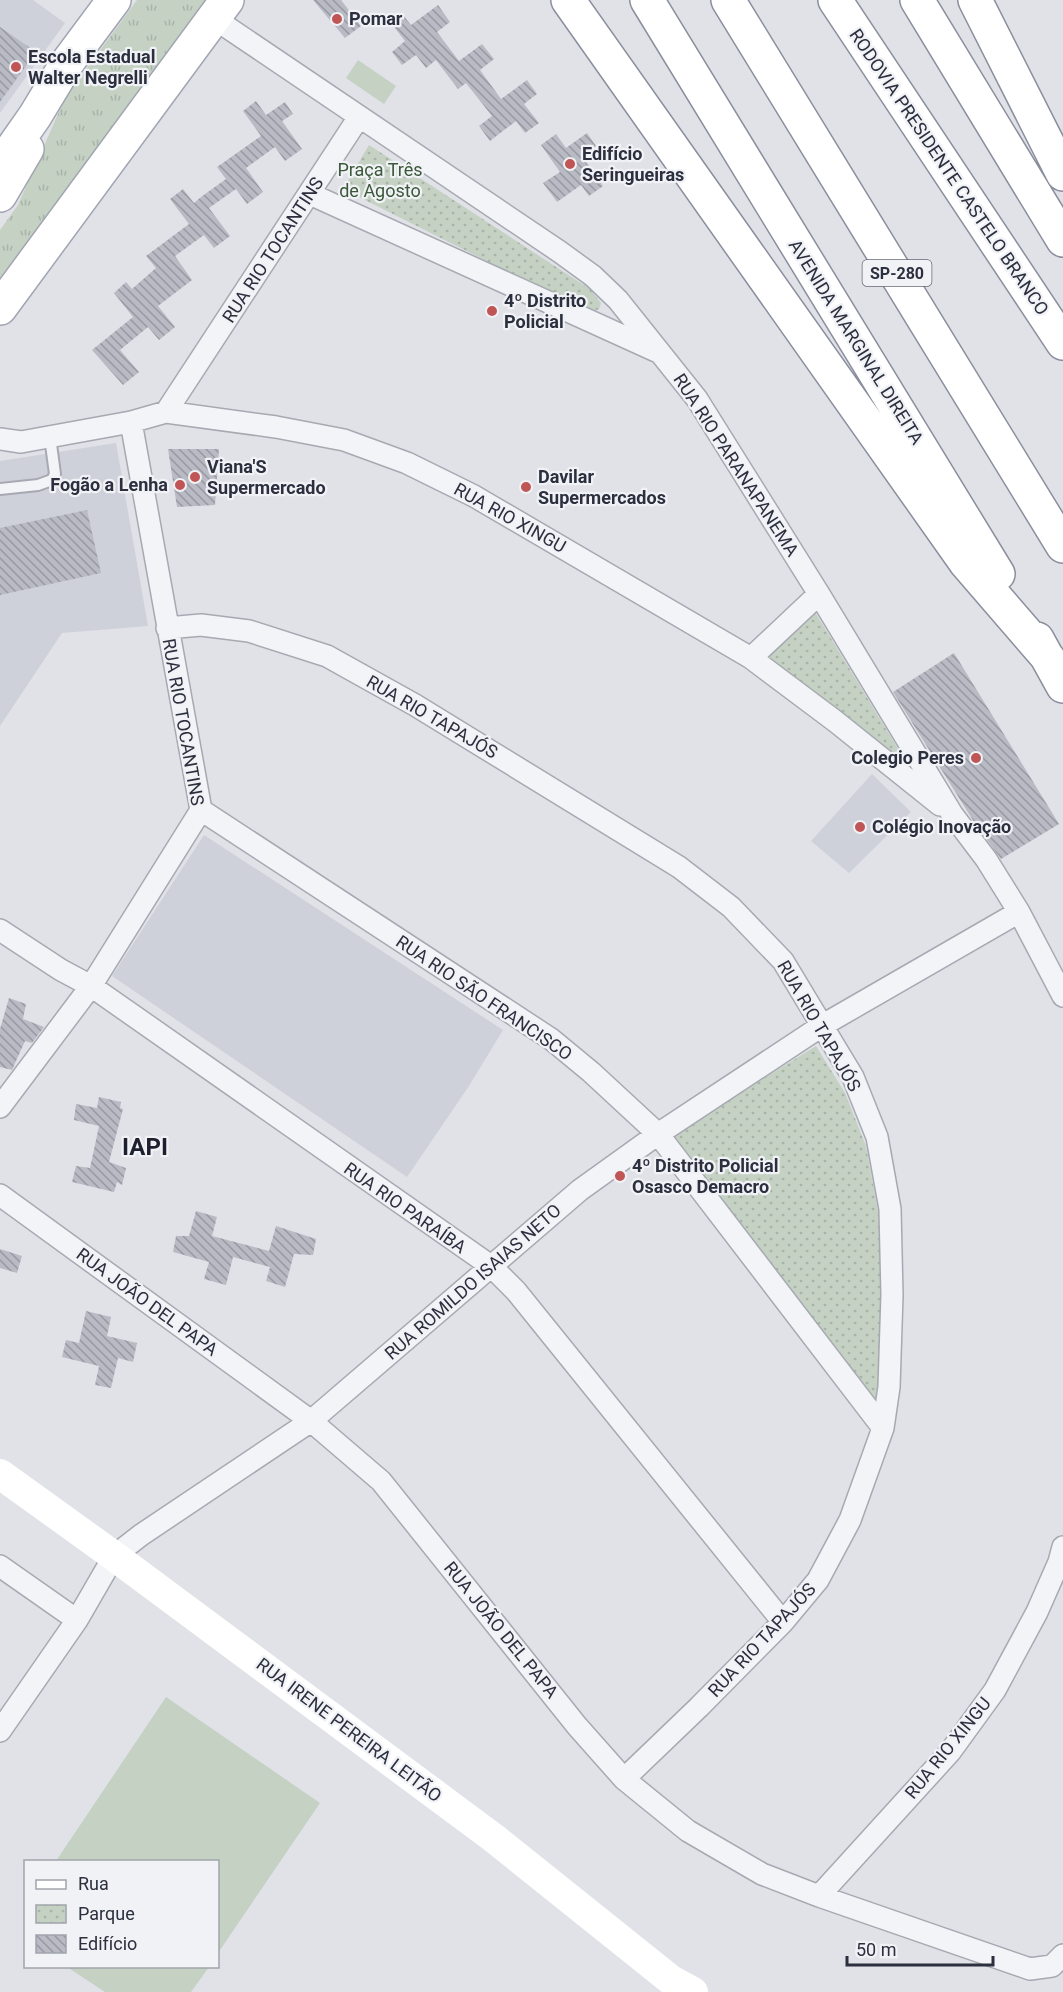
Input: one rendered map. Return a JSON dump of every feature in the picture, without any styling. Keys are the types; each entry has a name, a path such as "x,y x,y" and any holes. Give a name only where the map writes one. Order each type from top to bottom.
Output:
{"main road":[{"path":"0,166 35,116 67,63 114,0"},
{"path":"568,0 966,563 1055,672"},
{"name":"AVENIDA MARGINAL DIREITA","path":"646,0 949,492 1055,672"},
{"name":"SP-280","path":"728,0 1063,546"},
{"name":"RODOVIA PRESIDENTE CASTELO BRANCO","path":"835,0 1063,343"},
{"path":"917,0 1063,240"},
{"path":"975,0 1063,174"},
{"path":"0,308 221,9"},
{"path":"0,195 26,152 35,116"}],"street":[{"name":"RUA RIO PARANAPANEMA","path":"221,9 359,117 593,276 618,300 697,399 819,594 952,814 986,859 1019,912 1063,996"},
{"name":"RUA RIO TOCANTINS","path":"166,412 359,117"},
{"path":"310,194 662,354"},
{"name":"RUA RIO XINGU","path":"0,439 21,442 131,422 166,412 276,427 344,440 407,463 474,496 751,658 836,721 952,814"},
{"name":"RUA RIO TOCANTINS","path":"0,1107 91,986 201,810 131,422"},
{"path":"751,658 819,594"},
{"name":"RUA RIO TAPAJÓS","path":"167,628 201,625 249,630 327,656 415,705 680,867 731,907 783,961 852,1077 877,1137 890,1209 892,1295 889,1387 883,1428 850,1520 818,1580 783,1622 624,1779"},
{"name":"RUA RIO SÃO FRANCISCO","path":"201,810 551,1039 600,1079 658,1134 883,1428"},
{"name":"RUA ROMILDO ISAIAS NETO","path":"0,1731 77,1620 114,1556 141,1535 311,1421 580,1190 658,1134 823,1025 1019,912"},
{"name":"RUA RIO PARAÍBA","path":"0,930 61,970 91,986 491,1266 516,1291 783,1622"},
{"name":"RUA JOÃO DEL PAPA","path":"0,1195 311,1421 381,1481 577,1726 624,1779 688,1831 762,1874 819,1896 1030,1969 1058,1960"},
{"name":"RUA IRENE PEREIRA LEITÃO","path":"0,1474 495,1839 671,1980 693,1992"},
{"name":"RUA RIO XINGU","path":"819,1896 950,1752 995,1690 1037,1612 1059,1562 1063,1547"},
{"path":"0,1566 77,1620"}],"lane":[{"path":"0,489 39,485 52,480 55,474 50,437"}],"shaded area":[{"name":"Escola Estadual Walter Negrelli","path":"0,0 33,0 65,23 0,113"},
{"path":"116,443 148,626 62,633 0,726 0,461"},
{"name":"Colégio Inovação","path":"872,774 911,812 849,873 811,841"},
{"path":"204,835 503,1030 469,1086 407,1177 112,976"}],"green space":[{"path":"137,0 212,0 0,296 0,230 18,205 65,98"},
{"path":"358,60 396,86 384,104 346,78"},
{"name":"Praça Três de Agosto","path":"369,145 590,289 601,303 599,309 586,311 343,189"},
{"path":"815,612 906,762 763,658"},
{"path":"816,1046 845,1093 866,1146 880,1222 882,1294 879,1416 669,1137"},
{"path":"166,1697 320,1803 219,1952 219,1860 57,1860"},
{"path":"69,1968 208,1968 191,1992 105,1992"}],"building":[{"name":"Pomar","path":"313,0 341,0 361,26 345,38"},
{"path":"438,5 450,22 437,32 459,61 482,44 494,59 480,70 501,99 527,80 537,94 524,104 539,123 525,133 516,121 490,141 479,126 492,116 466,83 458,89 436,60 426,68 416,55 402,65 392,52 405,41 391,23 403,15 411,25"},
{"path":"0,27 36,52 0,102"},
{"path":"256,101 266,115 285,102 293,114 282,121 302,149 285,161 275,147 246,168 263,192 247,204 236,189 209,208 230,236 214,248 204,235 175,256 192,280 158,306 175,327 159,340 148,327 120,350 139,372 123,385 92,350 133,317 114,293 126,282 132,289 156,268 146,256 189,224 170,199 183,189 194,203 226,179 217,167 261,136 243,111"},
{"name":"Edifício Seringueiras","path":"587,133 596,146 581,155 603,186 589,196 581,185 557,202 543,183 560,172 541,145 556,134 566,148"},
{"name":"Viana'S Supermercado","path":"168,449 219,449 215,505 177,507"},
{"path":"87,510 101,573 0,595 0,528"},
{"name":"Colegio Peres","path":"954,653 1059,824 1001,859 974,822 893,692"},
{"path":"9,998 26,1004 23,1019 44,1027 32,1043 25,1041 12,1070 0,1067 0,1029"},
{"path":"99,1097 121,1102 120,1108 123,1109 109,1162 126,1168 122,1185 117,1182 114,1192 72,1182 76,1166 90,1168 99,1126 74,1120 76,1104 97,1108"},
{"path":"196,1211 217,1217 212,1236 269,1251 276,1226 316,1239 313,1255 294,1254 285,1287 266,1281 270,1267 233,1257 226,1285 204,1279 209,1262 173,1252 176,1236 189,1236"},
{"path":"0,1249 22,1256 17,1273 0,1268"},
{"path":"86,1311 111,1317 107,1336 137,1343 133,1362 118,1358 111,1388 95,1385 99,1366 62,1357 66,1340 79,1343"}],"place":[{"name":"Pomar","path":"337,19"},
{"name":"Escola Estadual Walter Negrelli","path":"16,67"},
{"name":"Edifício Seringueiras","path":"570,164"},
{"name":"4º Distrito Policial","path":"492,311"},
{"name":"Viana'S Supermercado","path":"195,477"},
{"name":"Fogão a Lenha","path":"180,485"},
{"name":"Davilar Supermercados","path":"526,487"},
{"name":"Colegio Peres","path":"976,758"},
{"name":"Colégio Inovação","path":"860,827"},
{"name":"4º Distrito Policial Osasco Demacro","path":"620,1176"}],"district":[{"name":"IAPI","path":"145,1147"}]}
